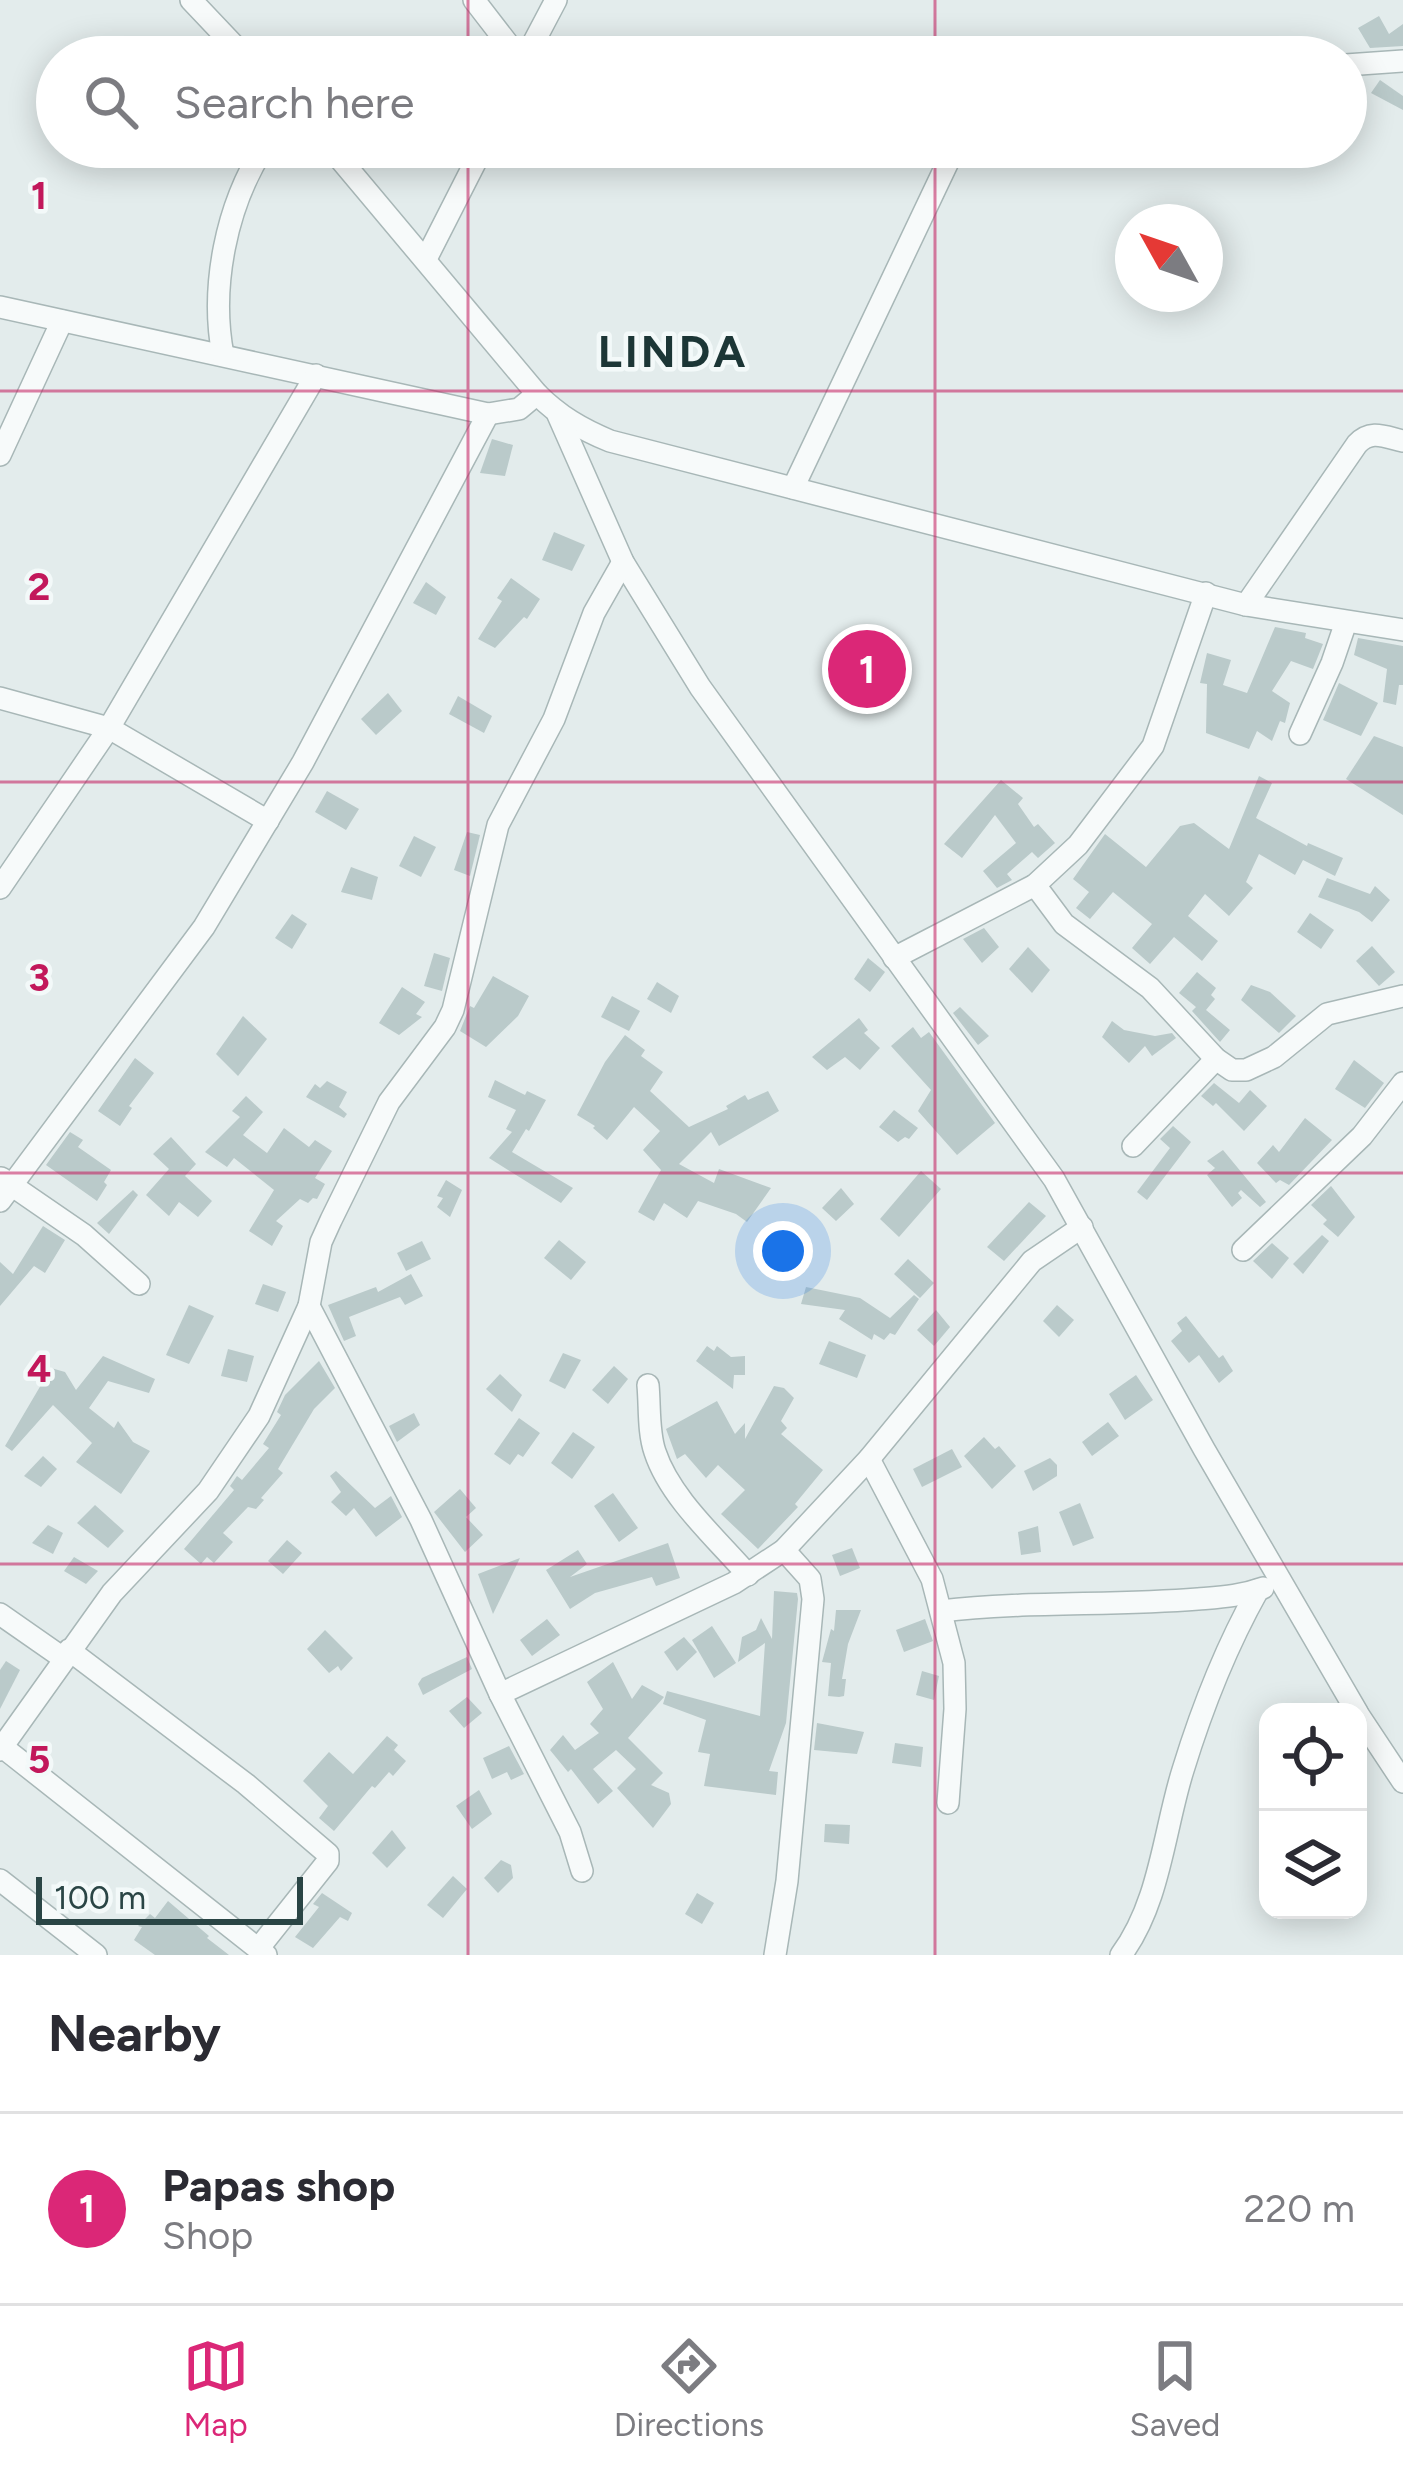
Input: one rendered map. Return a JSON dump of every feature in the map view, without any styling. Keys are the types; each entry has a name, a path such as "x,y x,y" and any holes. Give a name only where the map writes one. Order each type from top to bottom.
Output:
{"street":[{"path":"191,0 225,36"},
{"path":"474,0 504,36"},
{"path":"535,36 556,0"},
{"path":"1367,64 1403,61"},
{"path":"223,356 217,321 221,265 252,168"},
{"path":"348,168 537,394 558,415 610,441 1246,605 1403,630"},
{"path":"426,259 472,168"},
{"path":"793,488 945,168"},
{"path":"0,308 488,414 519,410 537,394"},
{"path":"0,455 62,321"},
{"path":"0,888 109,728 316,375"},
{"path":"140,1284 84,1235 4,1188 204,926 346,683 488,414"},
{"path":"558,415 623,562 700,687 1054,1179 1352,1703"},
{"path":"1246,605 1357,444 1376,434 1403,441"},
{"path":"0,1614 66,1653 247,1784 328,1854 328,1861 262,1952 1,1747 66,1653 132,1568 208,1491 259,1416 309,1306 321,1242 331,1220 389,1102 453,1010 498,825 554,719 589,625 623,562"},
{"path":"895,958 1035,885 1078,845 1146,759 1181,674 1206,592"},
{"path":"1300,734 1346,622"},
{"path":"0,698 109,728 268,821"},
{"path":"1035,885 1064,924 1150,988 1232,1070 1246,1070 1274,1057 1327,1014 1403,996"},
{"path":"1132,1146 1216,1059"},
{"path":"1243,1250 1362,1136 1403,1082"},
{"path":"500,1694 748,1575 784,1550 869,1459 1032,1262 1082,1226"},
{"path":"309,1306 421,1520 500,1694 570,1832 582,1871"},
{"path":"648,1385 653,1447 659,1461 688,1505 748,1575"},
{"path":"869,1459 915,1542 941,1611 955,1672 948,1803"},
{"path":"775,1955 787,1881 813,1599 810,1579 784,1550"},
{"path":"941,1611 1006,1604 1175,1602 1258,1590 1281,1580"},
{"path":"1121,1955 1161,1862 1182,1773 1220,1664 1258,1590"},
{"path":"1367,1727 1403,1782"},
{"path":"0,1880 96,1955"}],"building":[{"path":"1379,16 1389,34 1403,24 1403,46 1370,48 1367,36 1358,28"},
{"path":"1380,80 1403,96 1403,110 1371,93"},
{"path":"492,439 513,445 505,476 480,473"},
{"path":"554,532 585,545 572,571 542,560"},
{"path":"511,578 540,599 527,619 495,648 478,639"},
{"path":"426,582 446,597 436,615 413,603"},
{"path":"1275,627 1306,633 1305,638 1323,644 1313,669 1291,661 1272,691 1290,703 1285,723 1280,721 1272,741 1257,731 1249,749 1206,733 1207,684 1200,683 1207,653 1231,660 1223,685 1247,693"},
{"path":"1358,638 1403,646 1403,685 1399,685 1396,705 1383,702 1387,669 1354,655"},
{"path":"1339,683 1378,703 1361,736 1323,720"},
{"path":"388,693 402,711 376,735 361,719"},
{"path":"458,696 492,716 484,733 449,714"},
{"path":"1374,736 1403,747 1403,815 1346,779"},
{"path":"1259,776 1272,783 1256,818 1307,846 1343,858 1335,876 1303,860 1295,875 1259,854 1246,882 1253,888 1229,916 1205,894 1188,916 1218,941 1202,961 1174,937 1150,964 1132,948 1152,924 1113,892 1090,919 1076,908 1089,892 1073,879 1105,834 1146,867 1180,826 1194,823 1229,849"},
{"path":"1001,780 1023,798 1018,804 1034,827 1038,824 1055,843 1038,858 1032,852 1007,874 1012,880 997,888 983,871 1016,843 995,815 962,858 944,844"},
{"path":"327,791 359,809 346,830 315,812"},
{"path":"467,832 480,835 470,876 454,870"},
{"path":"414,836 436,847 421,877 399,866"},
{"path":"351,867 378,877 372,900 341,892"},
{"path":"1327,878 1370,894 1375,886 1390,900 1372,922 1359,912 1318,897"},
{"path":"1310,913 1334,930 1321,949 1297,932"},
{"path":"292,914 307,924 292,949 275,938"},
{"path":"984,928 999,947 982,963 963,939"},
{"path":"1372,946 1395,972 1379,986 1356,961"},
{"path":"1028,947 1050,970 1032,993 1009,969"},
{"path":"434,953 450,958 442,991 424,986"},
{"path":"868,958 885,972 870,992 854,979"},
{"path":"1197,972 1216,988 1211,995 1215,999 1206,1010 1230,1030 1220,1042 1192,1011 1196,1007 1179,993"},
{"path":"493,976 529,996 518,1016 486,1047 460,1031 470,1006 474,1008"},
{"path":"657,982 679,996 671,1013 647,999"},
{"path":"1251,985 1270,992 1296,1016 1279,1033 1241,1000"},
{"path":"402,987 425,1002 416,1014 422,1017 399,1035 379,1023"},
{"path":"612,996 640,1011 629,1031 601,1017"},
{"path":"960,1007 989,1036 978,1045 953,1013"},
{"path":"243,1016 267,1039 238,1076 216,1054"},
{"path":"859,1018 868,1030 864,1033 880,1048 860,1070 845,1057 827,1070 812,1057"},
{"path":"1112,1021 1124,1030 1155,1036 1172,1033 1176,1038 1152,1056 1145,1046 1129,1063 1102,1037"},
{"path":"913,1027 921,1038 929,1032 995,1123 957,1155 918,1111 931,1090 891,1046"},
{"path":"625,1035 645,1050 641,1056 663,1072 650,1091 689,1127 728,1109 745,1095 748,1100 768,1091 779,1111 719,1146 711,1132 679,1164 714,1183 719,1169 771,1188 747,1222 698,1201 687,1218 664,1203 654,1221 638,1212 661,1170 643,1150 660,1131 634,1107 607,1140 577,1115"},
{"path":"135,1058 154,1073 120,1126 98,1111"},
{"path":"1354,1060 1384,1083 1365,1108 1335,1089"},
{"path":"495,1080 546,1100 512,1152 573,1188 561,1203 489,1158 512,1132 506,1129 516,1110 488,1097"},
{"path":"327,1081 347,1092 339,1107 347,1114 344,1118 306,1097 315,1084 320,1088"},
{"path":"1214,1083 1239,1103 1250,1090 1267,1106 1244,1131 1216,1103 1213,1106 1201,1096"},
{"path":"246,1096 263,1112 243,1135 267,1153 284,1128 309,1147 315,1140 332,1151 315,1178 325,1184 317,1199 308,1203 300,1199 276,1221 283,1226 272,1246 249,1231 274,1190 234,1158 227,1167 205,1152 240,1117 232,1111"},
{"path":"894,1110 918,1128 909,1139 898,1142 879,1127"},
{"path":"1305,1118 1332,1140 1289,1185 1276,1183 1257,1163 1273,1145 1279,1152"},
{"path":"1173,1126 1191,1142 1147,1200 1137,1192 1170,1148 1160,1139"},
{"path":"70,1132 83,1140 78,1147 111,1170 97,1201 46,1165"},
{"path":"171,1137 196,1164 185,1176 212,1201 198,1217 179,1202 169,1216 146,1195 169,1169 153,1154"},
{"path":"1223,1150 1266,1202 1260,1207 1241,1190 1242,1198 1232,1207 1207,1175 1215,1168 1230,1181 1207,1161"},
{"path":"921,1171 941,1189 899,1237 880,1219"},
{"path":"446,1180 462,1190 450,1217 437,1207"},
{"path":"1331,1186 1355,1217 1338,1237 1311,1205"},
{"path":"841,1188 854,1204 836,1221 822,1208"},
{"path":"133,1190 138,1195 109,1234 97,1223"},
{"path":"1029,1202 1046,1216 1004,1261 987,1247"},
{"path":"43,1226 65,1240 45,1273 34,1266 0,1306 0,1262 13,1274"},
{"path":"1322,1235 1329,1241 1303,1274 1293,1264"},
{"path":"559,1240 586,1262 571,1280 544,1258"},
{"path":"422,1241 431,1259 406,1271 397,1253"},
{"path":"1272,1243 1289,1258 1272,1279 1253,1261"},
{"path":"908,1259 934,1283 920,1298 894,1274"},
{"path":"411,1274 423,1296 405,1305 400,1297 349,1317 356,1336 344,1341 328,1305 376,1287 378,1292"},
{"path":"263,1284 286,1292 278,1312 255,1304"},
{"path":"806,1287 860,1298 890,1318 914,1295 919,1299 895,1335 890,1333 884,1340 874,1334 872,1340 839,1319 845,1310 801,1304"},
{"path":"189,1305 214,1316 189,1364 166,1355"},
{"path":"1057,1305 1074,1320 1059,1337 1043,1321"},
{"path":"936,1310 950,1327 934,1346 917,1330"},
{"path":"1186,1316 1233,1371 1219,1383 1199,1355 1189,1363 1171,1341 1182,1331 1177,1323"},
{"path":"829,1341 866,1355 857,1378 819,1364"},
{"path":"707,1346 714,1351 717,1346 731,1357 745,1356 745,1375 734,1375 733,1389 696,1361"},
{"path":"228,1349 254,1356 247,1382 221,1376"},
{"path":"563,1353 581,1360 565,1389 549,1381"},
{"path":"103,1356 155,1379 149,1393 108,1381 89,1408 114,1428 118,1421 133,1442 150,1451 121,1494 76,1462 92,1443 53,1405 12,1451 5,1446 51,1368 65,1372 76,1390"},
{"path":"319,1361 335,1388 314,1409 278,1469 283,1473 261,1498 264,1500 256,1509 248,1507 223,1533 233,1542 214,1563 207,1557 201,1564 184,1549 234,1490 230,1486 237,1476 242,1480 269,1448 263,1444 281,1415 277,1412 285,1395"},
{"path":"614,1366 628,1379 608,1404 592,1390"},
{"path":"500,1374 522,1395 512,1412 486,1389"},
{"path":"1136,1375 1153,1400 1125,1420 1109,1394"},
{"path":"774,1386 794,1398 781,1421 787,1428 781,1434 823,1470 795,1504 798,1507 758,1549 721,1514 745,1490 718,1465 706,1478 685,1454 677,1459 666,1429 717,1401 735,1434 745,1423 745,1439"},
{"path":"414,1413 420,1425 397,1442 389,1426"},
{"path":"519,1418 540,1433 523,1457 518,1454 510,1465 494,1454"},
{"path":"1108,1422 1119,1436 1092,1456 1082,1442"},
{"path":"573,1432 595,1447 572,1479 551,1463"},
{"path":"984,1437 1016,1466 992,1489 964,1456"},
{"path":"952,1449 962,1467 922,1487 913,1469"},
{"path":"43,1456 57,1469 41,1487 24,1476"},
{"path":"1050,1458 1057,1465 1057,1476 1033,1491 1024,1471"},
{"path":"336,1471 375,1508 391,1496 402,1517 376,1537 354,1508 346,1516 331,1502 341,1492 330,1476"},
{"path":"460,1489 476,1508 466,1517 483,1535 465,1552 434,1512"},
{"path":"613,1493 638,1528 619,1542 594,1506"},
{"path":"1080,1503 1094,1538 1073,1546 1059,1512"},
{"path":"95,1505 124,1531 108,1548 77,1523"},
{"path":"48,1525 63,1533 53,1554 32,1543"},
{"path":"1038,1526 1041,1552 1021,1555 1018,1532"},
{"path":"287,1540 302,1553 283,1574 268,1561"},
{"path":"668,1543 680,1578 656,1586 652,1577 595,1593 570,1609 546,1570 578,1550 587,1564 570,1577"},
{"path":"852,1548 860,1568 840,1576 832,1555"},
{"path":"74,1557 98,1571 86,1584 64,1571"},
{"path":"520,1558 509,1581 493,1614 478,1574"},
{"path":"774,1591 797,1593 798,1599 786,1723 769,1771 778,1772 776,1795 704,1786 710,1754 698,1752 706,1720 663,1704 667,1691 760,1716 765,1643 738,1662 742,1637 756,1630 761,1618 772,1639"},
{"path":"836,1610 861,1610 848,1644 844,1696 839,1697 828,1696 831,1663 822,1662"},
{"path":"547,1619 560,1635 532,1656 520,1640"},
{"path":"925,1619 933,1641 904,1652 896,1630"},
{"path":"712,1626 736,1663 714,1678 692,1640"},
{"path":"325,1630 353,1658 341,1671 338,1666 329,1673 307,1649"},
{"path":"684,1637 697,1652 677,1671 664,1652"},
{"path":"467,1657 472,1669 423,1695 418,1684 422,1678"},
{"path":"6,1661 20,1670 0,1709 0,1670"},
{"path":"613,1662 632,1699 642,1685 664,1697 628,1738 663,1773 651,1785 669,1793 671,1804 653,1828 617,1788 636,1769 616,1750 593,1769 613,1791 598,1804 550,1750 563,1735 575,1750 599,1733 590,1724 603,1709 587,1682"},
{"path":"922,1671 939,1676 934,1700 916,1695"},
{"path":"467,1697 482,1713 464,1728 449,1711"},
{"path":"817,1723 864,1732 857,1754 814,1750"},
{"path":"387,1736 406,1761 393,1776 389,1772 372,1786 334,1831 319,1818 328,1806 303,1781 329,1752 353,1774"},
{"path":"895,1743 923,1747 921,1767 892,1763"},
{"path":"509,1746 524,1774 511,1780 507,1772 492,1779 483,1758"},
{"path":"479,1790 492,1814 472,1829 456,1806"},
{"path":"825,1824 850,1825 849,1844 824,1842"},
{"path":"392,1830 406,1848 387,1868 372,1853"},
{"path":"501,1860 511,1865 513,1878 498,1893 484,1878"},
{"path":"453,1876 467,1889 443,1918 427,1905"},
{"path":"322,1893 352,1913 348,1921 340,1917 313,1948 295,1937 319,1907 313,1904"},
{"path":"697,1893 714,1903 702,1924 685,1914"},
{"path":"168,1901 229,1955 155,1955 134,1940 142,1927 138,1926 150,1914 155,1918"}],"place":[{"name":"Papas shop","path":"867,669"}],"district":[{"name":"LINDA","path":"673,351"}]}
